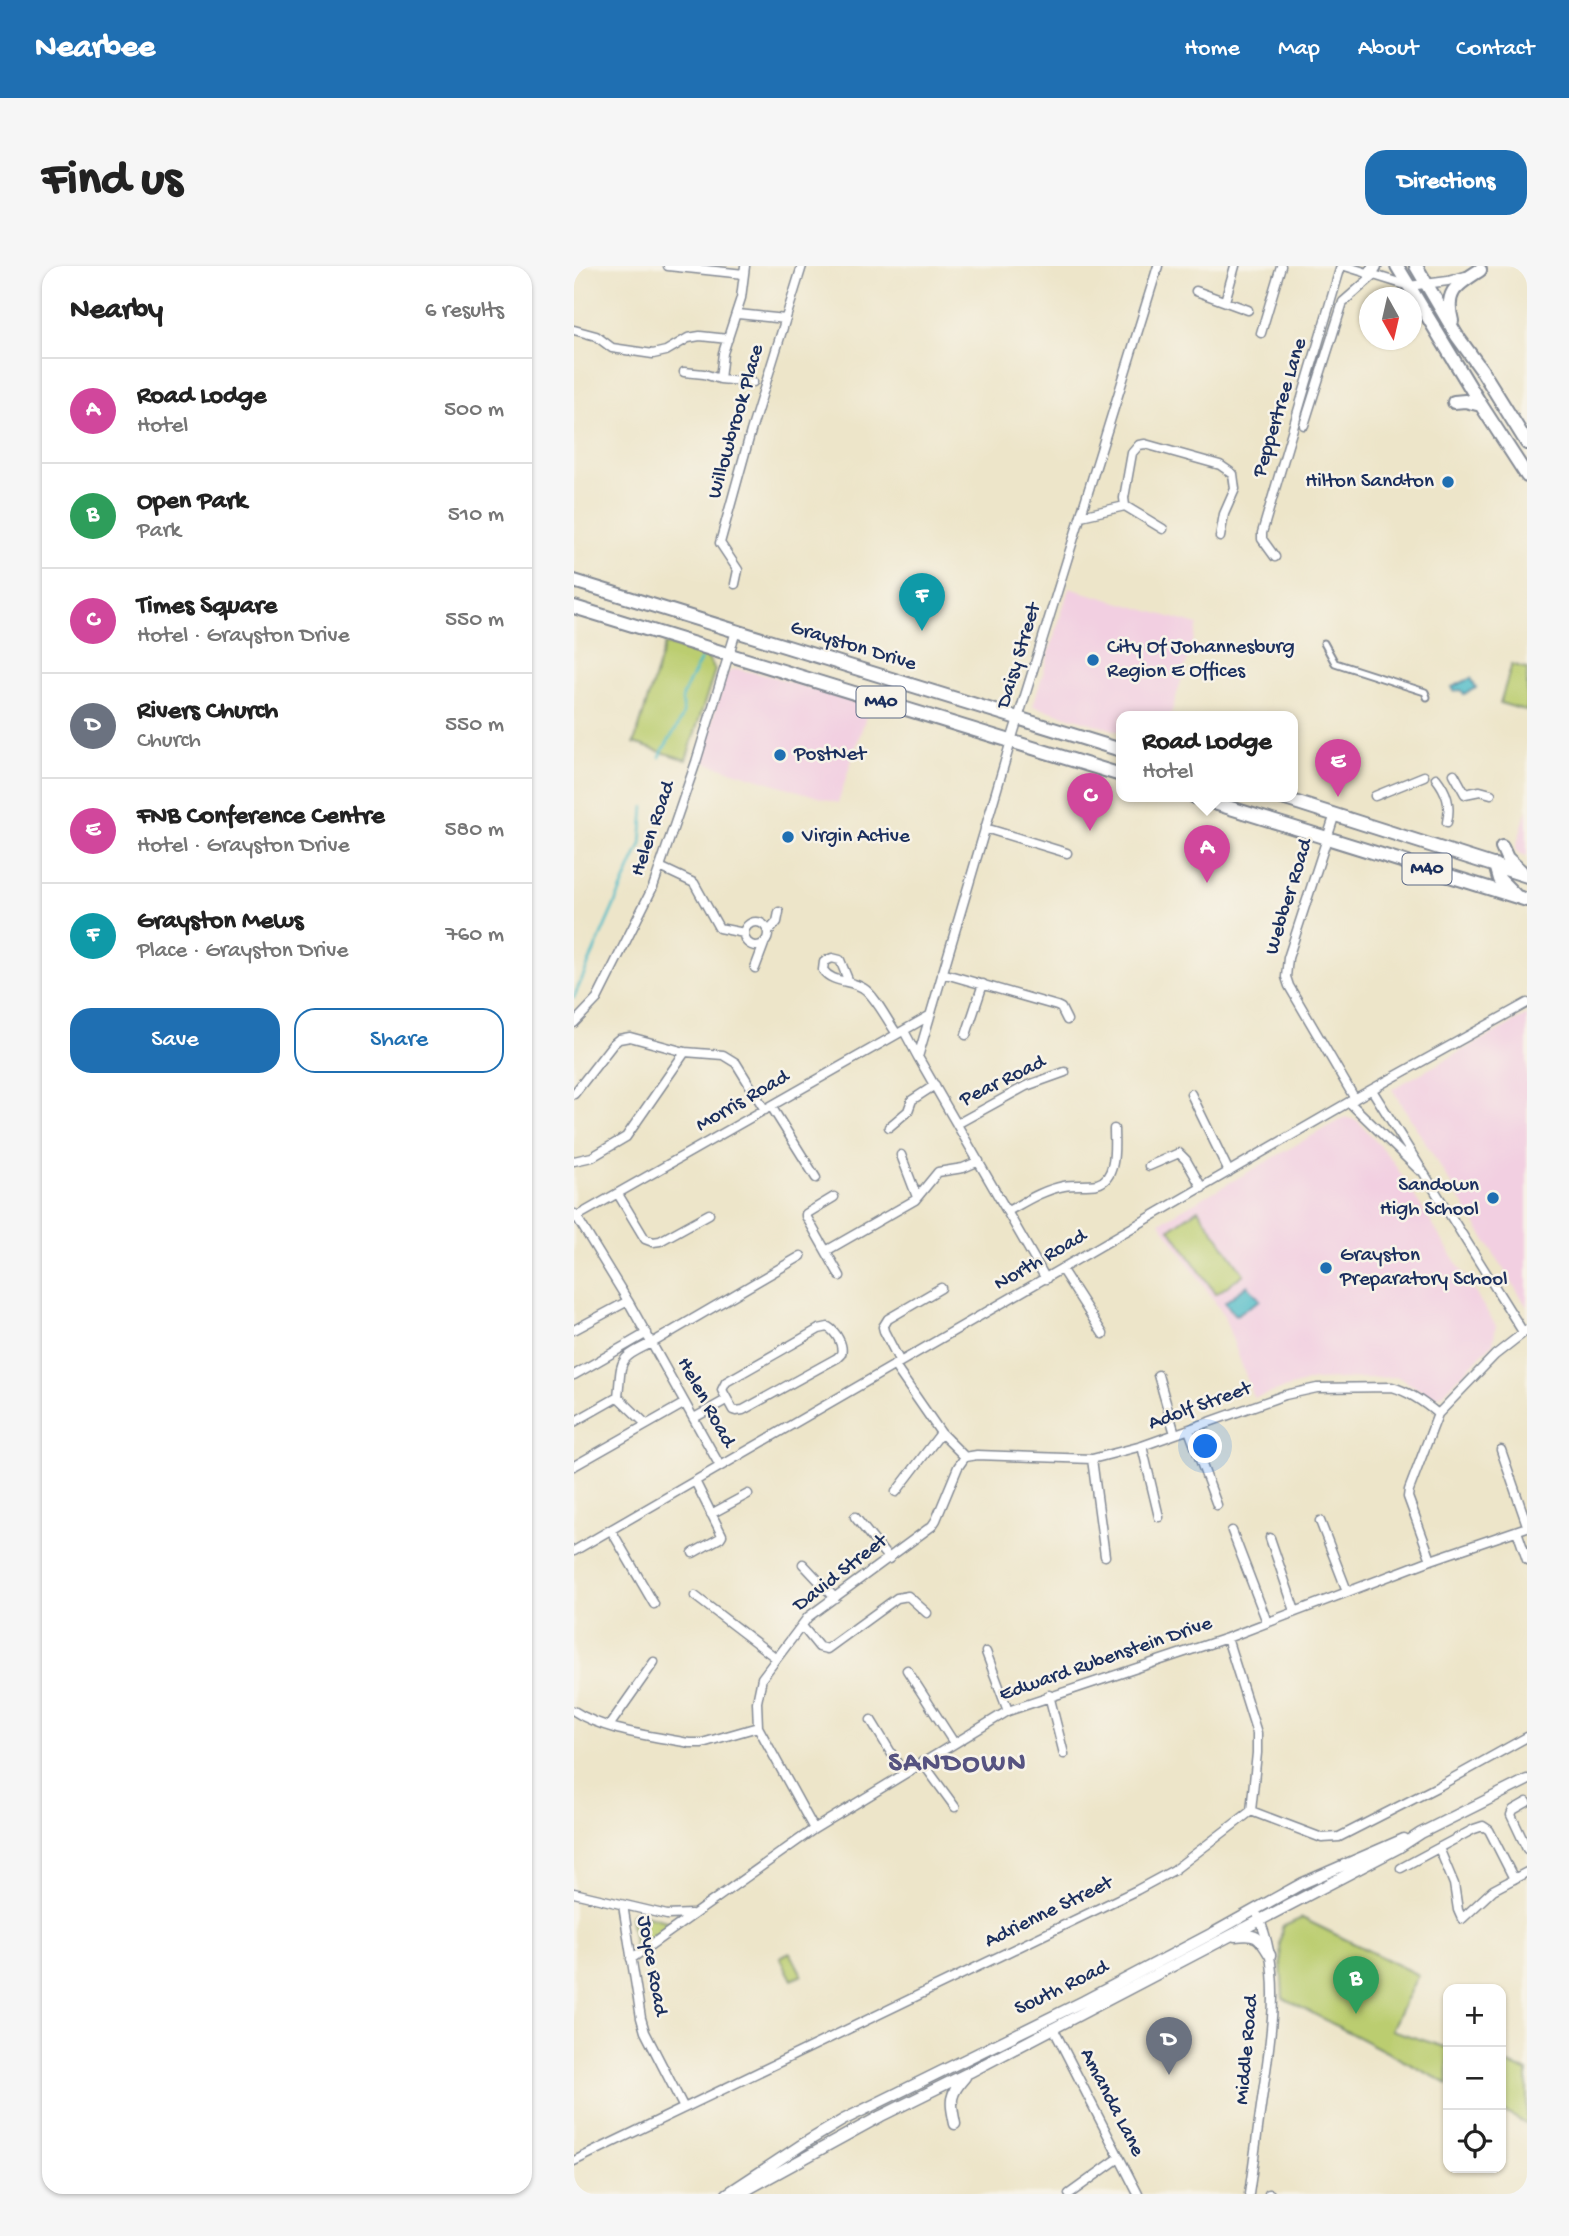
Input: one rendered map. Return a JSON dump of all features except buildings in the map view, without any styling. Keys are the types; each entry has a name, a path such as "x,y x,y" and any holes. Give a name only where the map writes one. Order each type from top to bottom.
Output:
{"main road":[{"path":"1397,266 1481,405 1522,459 1527,476"},
{"path":"1416,266 1527,443"},
{"path":"1457,335 1450,314 1451,295 1458,285 1483,268"},
{"path":"1454,402 1465,401 1481,405"},
{"name":"Grayston Drive","path":"574,580 1116,748"},
{"name":"Grayston Drive","path":"574,607 1116,773"},
{"name":"M40","path":"1211,802 1522,899"},
{"name":"M40","path":"1295,802 1527,875"},
{"path":"1502,847 1508,860 1527,875"},
{"path":"1495,865 1499,879 1522,899"}],"street":[{"path":"668,266 745,270 738,314 733,321 722,358 720,379"},
{"name":"Willowbrook Place","path":"735,584 738,570 720,543 802,266"},
{"name":"Daisy Street","path":"918,1057 1011,741 1158,266"},
{"path":"1225,301 1236,266"},
{"path":"1261,333 1281,266"},
{"path":"1343,266 1373,272 1409,286 1454,280 1483,268"},
{"name":"Peppertree Lane","path":"1275,557 1262,539 1262,533 1343,266"},
{"path":"1304,425 1343,302 1373,272"},
{"path":"1196,291 1248,310"},
{"path":"738,314 786,319"},
{"path":"574,330 592,334 612,348 653,354 666,351 688,338 700,336 728,339"},
{"path":"684,372 753,382"},
{"path":"1125,506 1132,453 1139,445 1145,444 1220,465 1233,474 1235,485 1224,514 1220,537"},
{"path":"1081,516 1125,506 1163,529"},
{"name":"Helen Road","path":"574,1023 597,999 607,982 653,887 736,631"},
{"path":"1324,643 1335,663 1426,694 1421,684"},
{"path":"1350,662 1358,671"},
{"path":"1386,673 1390,681"},
{"path":"1454,774 1465,794 1480,791 1491,794"},
{"path":"1375,796 1424,776"},
{"path":"1436,778 1450,808 1447,822"},
{"name":"Webber Road","path":"1335,814 1288,958 1286,977 1352,1101 1427,1177"},
{"path":"985,828 1067,853"},
{"path":"660,867 694,883 719,928 744,933"},
{"path":"755,968 768,932 777,922 779,912"},
{"path":"764,944 754,947 750,945 746,942 744,933 749,924 755,922 762,923 768,932"},
{"path":"943,973 1057,1006 1068,1020"},
{"path":"849,982 868,992 918,1057 1046,1279"},
{"path":"966,1035 983,984"},
{"name":"North Road","path":"574,1551 1352,1101 1527,1003"},
{"name":"Morris Road","path":"575,1216 929,1016"},
{"path":"574,1094 595,1064 620,1039 635,1038 685,1052 715,1053 732,1059 816,1178"},
{"path":"574,1161 592,1157 626,1138 685,1052"},
{"name":"Pear Road","path":"957,1124 1026,1086 1065,1072"},
{"path":"889,1126 908,1111 912,1100 935,1085"},
{"path":"1372,1090 1525,1331 1495,1354 1438,1414 1408,1497 1431,1560"},
{"path":"1191,1094 1229,1172"},
{"path":"1008,1211 1042,1192 1063,1186 1101,1182 1110,1171 1114,1158 1114,1129"},
{"path":"1149,1166 1174,1153 1180,1153 1202,1188"},
{"path":"901,1155 917,1197"},
{"path":"826,1251 917,1197 938,1172 963,1168 979,1161"},
{"path":"618,1194 645,1239 650,1241 660,1241 709,1214"},
{"path":"834,1197 806,1213 806,1220 840,1276"},
{"name":"Helen Road","path":"575,1216 647,1333 720,1466"},
{"path":"618,1397 624,1359 631,1353 801,1256"},
{"path":"1062,1270 1102,1334"},
{"path":"941,1287 888,1318 883,1327 897,1364 941,1433 965,1457"},
{"path":"574,1330 628,1301"},
{"path":"819,1329 832,1329 842,1346 841,1354 836,1358 743,1410 733,1410 726,1399 722,1390 726,1382 819,1329"},
{"path":"574,1375 647,1333"},
{"path":"1158,1375 1175,1434"},
{"name":"Adolf Street","path":"965,1457 977,1455 1092,1459 1142,1446 1285,1395 1317,1388 1392,1387 1423,1402 1438,1414"},
{"path":"574,1422 618,1397"},
{"path":"618,1397 646,1424"},
{"path":"694,1418 726,1399"},
{"path":"574,1466 685,1403"},
{"path":"1189,1430 1217,1505"},
{"path":"896,1492 941,1433"},
{"path":"1142,1446 1159,1517"},
{"path":"1501,1450 1527,1526"},
{"name":"David Street","path":"758,1727 759,1686 776,1658 808,1617 924,1533 936,1520 958,1466 965,1457"},
{"path":"1092,1459 1105,1556"},
{"path":"693,1553 721,1537 695,1481"},
{"path":"711,1514 748,1494"},
{"path":"855,1517 888,1559"},
{"path":"1320,1521 1347,1591"},
{"name":"Edward Rubenstein Drive","path":"631,1959 814,1829 1007,1711 1227,1637 1527,1526"},
{"path":"611,1530 654,1604"},
{"path":"1232,1531 1267,1622"},
{"path":"1517,1531 1527,1560"},
{"path":"1270,1538 1295,1611"},
{"path":"803,1564 835,1598"},
{"path":"695,1596 776,1658"},
{"path":"802,1626 819,1647 827,1649 897,1598 908,1596 927,1613"},
{"path":"1227,1637 1257,1733 1251,1811 1322,1838 1339,1837 1527,1737"},
{"path":"986,1652 1007,1711"},
{"path":"609,1726 654,1662"},
{"path":"907,1670 954,1743"},
{"path":"1049,1695 1065,1754"},
{"path":"574,1711 609,1726 696,1744 758,1727 814,1829"},
{"path":"871,1720 904,1774"},
{"path":"922,1762 955,1807"},
{"name":"South Road","path":"739,2194 881,2116 1230,1936 1303,1883 1421,1833 1527,1780"},
{"path":"1527,1802 1513,1810 1511,1815 1527,1849"},
{"name":"Adrienne Street","path":"574,2161 1137,1890 1174,1870 1251,1811"},
{"path":"1401,1868 1474,1829 1485,1827 1514,1879"},
{"path":"1439,1848 1454,1884 1462,1919 1493,1890 1527,1872"},
{"path":"574,1893 667,1916 694,1913"},
{"name":"Joyce Road","path":"623,1905 637,1999 645,2032 684,2108"},
{"name":"South Road","path":"727,2194 843,2120 1257,1915"},
{"name":"Middle Road","path":"1249,2194 1273,2003 1270,1955 1257,1915"},
{"path":"1230,1936 1254,1936 1262,1942 1270,1955"},
{"name":"Amanda Lane","path":"1053,2028 1138,2194"},
{"path":"955,2124 950,2102 954,2090 970,2072"},
{"path":"1069,2194 1119,2158"}],"shaded area":[{"path":"1069,588 1198,625 1172,711 1116,711 1116,731 1033,706"},
{"path":"738,669 774,677 869,707 838,803 700,761 726,675 731,670"},
{"path":"1527,809 1527,856 1518,853 1516,847"},
{"name":"Sandown High School","path":"1527,1015 1527,1307 1392,1089"},
{"name":"Grayston Preparatory School","path":"1345,1117 1358,1121 1392,1160 1496,1326 1493,1343 1442,1395 1432,1397 1398,1377 1314,1380 1254,1398 1223,1314 1160,1222"}],"green space":[{"path":"665,644 707,657 715,670 686,760 634,743"},
{"path":"1512,664 1527,669 1527,711 1500,703"},
{"path":"1198,1209 1244,1274 1216,1294 1170,1229"},
{"path":"633,1912 674,1924 638,1949 634,1945 630,1916"},
{"path":"1302,1918 1418,1975 1391,2030 1443,2046 1443,2081 1283,1998 1280,1944 1282,1927"},
{"path":"790,1952 802,1975 792,1980 780,1957"},
{"path":"1506,2065 1527,2071 1527,2124 1506,2113"}],"water":[{"path":"1471,678 1476,688 1464,694 1461,690 1454,691 1452,687"},
{"path":"1248,1285 1260,1300 1236,1315 1225,1302"}],"waterway":[{"path":"660,757 682,717 683,696 701,659"},
{"path":"574,997 641,844 644,807"}],"place":[{"name":"Hilton Sandton","path":"1448,482"},
{"name":"Grayston Mews","path":"922,631"},
{"name":"City Of Johannesburg Region E Offices","path":"1093,660"},
{"name":"PostNet","path":"780,755"},
{"name":"FNB Conference Centre","path":"1338,797"},
{"name":"Times Square","path":"1090,831"},
{"name":"Virgin Active","path":"788,837"},
{"name":"Road Lodge","path":"1207,883"},
{"name":"Sandown High School","path":"1493,1198"},
{"name":"Grayston Preparatory School","path":"1326,1268"},
{"name":"Open Park","path":"1356,2014"},
{"name":"Rivers Church","path":"1169,2075"}],"district":[{"name":"SANDOWN","path":"958,1764"}]}
